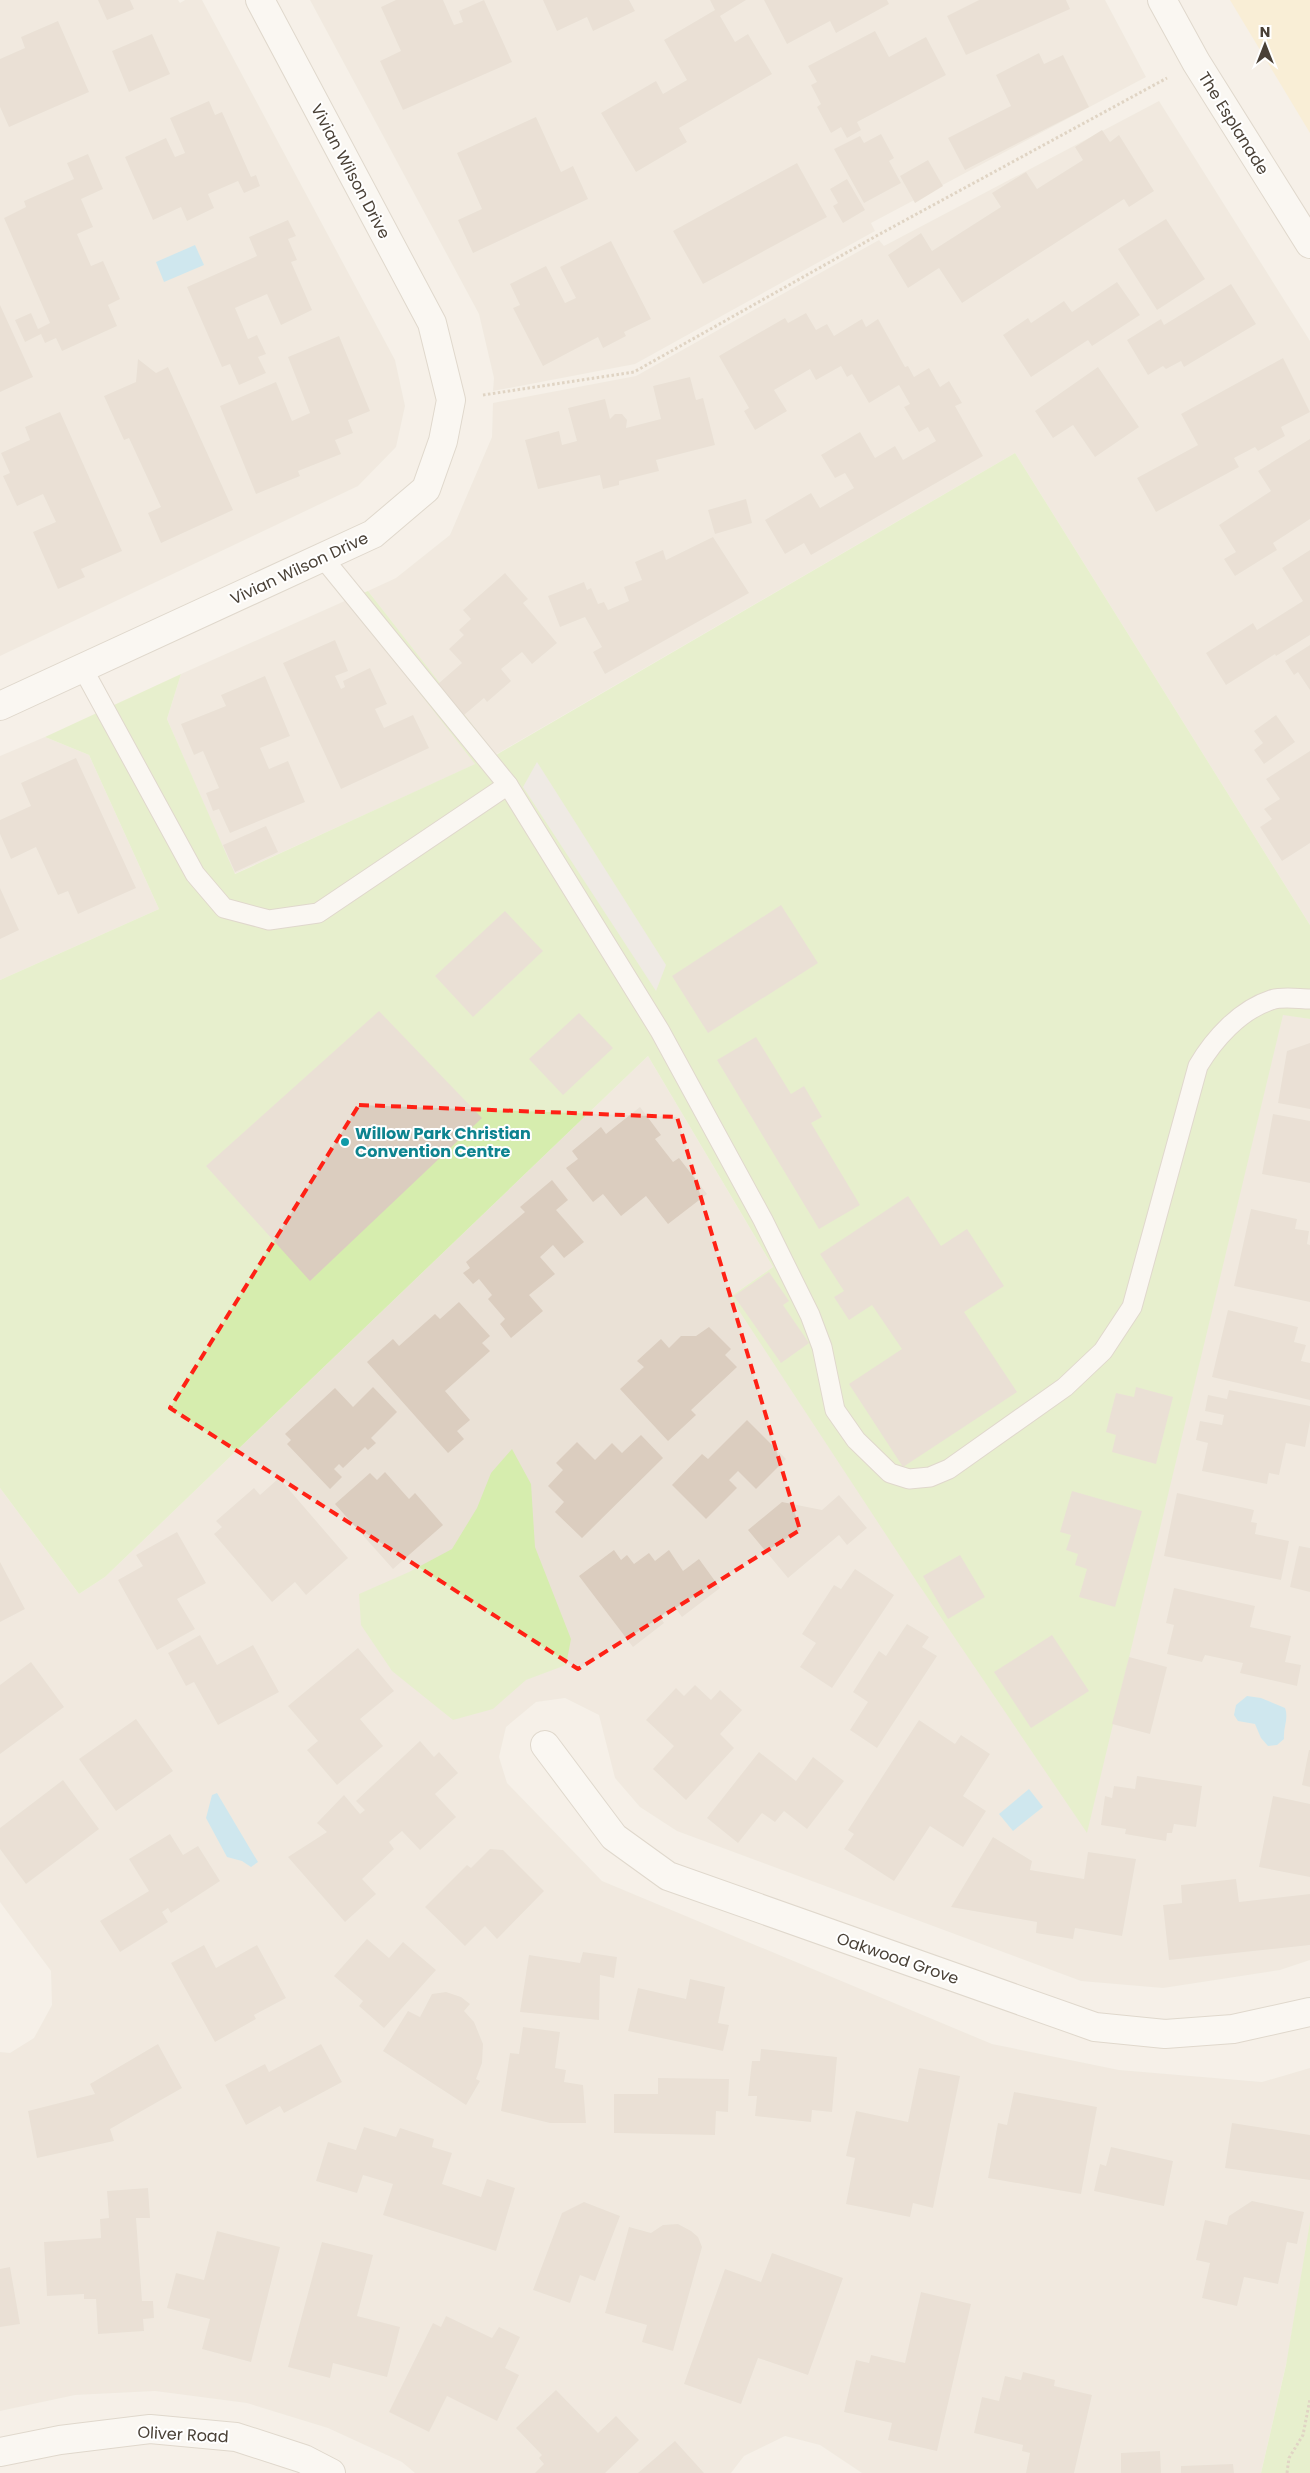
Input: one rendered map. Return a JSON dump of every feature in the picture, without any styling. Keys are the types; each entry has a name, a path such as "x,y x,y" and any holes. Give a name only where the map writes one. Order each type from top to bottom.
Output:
{"street":[{"name":"Vivian Wilson Drive","path":"0,706 373,534 426,489 443,442 451,400 432,323 260,0"},
{"name":"The Esplanade","path":"1162,0 1196,62 1310,244"},
{"name":"Oakwood Grove","path":"545,1745 614,1837 668,1876 1095,2027 1165,2034 1233,2029 1310,2012"},
{"name":"Oliver Road","path":"0,2452 60,2440 150,2429 236,2437 304,2459 332,2473"}],"lane":[{"path":"323,558 508,785 660,1031 764,1220 810,1315 822,1347 835,1410 856,1440 890,1473 909,1479 930,1477 949,1469 1065,1387 1103,1351 1132,1307 1198,1066 1210,1046 1248,1011 1273,999 1310,999"},
{"path":"83,669 195,874 224,908 269,920 318,913 508,785"}],"path":[{"path":"451,400 634,372 878,235 1196,62"},
{"path":"1287,2473 1289,2458 1303,2435 1310,2399"}],"highlighted area":[{"path":"359,1105 677,1117 800,1530 578,1669 170,1408"}],"shaded area":[{"path":"0,0 178,0 180,3 185,0 202,0 395,360 405,406 396,447 358,486 0,656"},
{"path":"310,0 1105,0 1146,77 871,223 875,231 635,364 493,391 494,378 479,314"},
{"path":"1159,101 1310,341 1310,925 1015,453 495,755 368,591 396,578 450,535 492,437 493,403 636,376 879,240 884,246"},
{"path":"347,600 476,764 234,874 167,719 181,674"},
{"path":"45,737 89,755 159,909 0,980 0,756"},
{"path":"537,762 666,965 656,991 523,787"},
{"path":"1283,1014 1310,1019 1310,1960 1280,1970 1163,1988 1081,1981 677,1831 640,1807 615,1778 599,1715 565,1698 536,1702 506,1727 499,1757 507,1783 602,1881 992,2044 1119,2070 1262,2082 1310,2068 1310,2224 1288,2356 1261,2473 862,2473 820,2445 785,2436 744,2456 731,2473 415,2473 402,2462 328,2428 247,2403 155,2391 75,2395 0,2411 0,2052 10,2053 34,2038 52,2005 51,1971 0,1902 0,1488 79,1594 105,1577 648,1056 773,1267 730,1297"}],"green space":[{"path":"1015,453 1310,925 1310,1019 1283,1015 1087,1833 917,1582 730,1297 773,1267 648,1056 105,1577 79,1594 0,1488 0,980 159,909 89,755 45,737 181,674 167,719 235,874 475,764 347,600 368,591 496,755"},
{"path":"512,1449 531,1484 535,1547 571,1639 566,1665 526,1680 493,1709 453,1720 392,1671 361,1625 359,1594 409,1572 452,1549 477,1508 491,1473"},
{"path":"1310,2222 1310,2473 1261,2473 1286,2365"}],"sand":[{"path":"1230,0 1310,0 1310,133"}],"water":[{"path":"195,245 204,265 164,282 156,262"},
{"path":"1247,1696 1261,1698 1285,1708 1284,1739 1277,1745 1268,1746 1261,1738 1255,1724 1238,1721 1234,1715 1236,1705"},
{"path":"1029,1789 1043,1807 1013,1831 999,1814"},
{"path":"217,1793 258,1862 251,1867 242,1861 227,1857 206,1818 212,1795"}],"building":[{"path":"98,0 130,0 134,9 107,20"},
{"path":"396,0 443,0 454,25 463,22 459,11 484,0 512,62 403,110 380,61 401,51 381,7"},
{"path":"543,0 629,0 635,11 593,31 587,17 557,31"},
{"path":"710,0 746,0 720,16 735,42 748,34 772,74 679,128 687,142 636,172 601,113 656,81 663,94 687,80 664,40 715,10"},
{"path":"764,0 887,0 889,4 836,33 830,21 787,44"},
{"path":"979,0 1066,0 1070,9 966,55 947,16"},
{"path":"58,21 89,92 9,127 0,107 0,59 25,48 21,37"},
{"path":"875,31 889,57 926,37 946,75 857,122 861,130 847,138 841,127 831,133 817,107 821,104 811,85 817,82 808,66"},
{"path":"152,34 170,74 129,92 112,51"},
{"path":"1039,53 1044,64 1063,55 1089,107 965,170 948,138 1011,106 996,75"},
{"path":"209,101 215,115 222,112 251,177 256,175 260,186 244,193 238,181 208,194 214,208 187,221 181,207 153,220 125,157 166,138 175,157 185,153 170,118"},
{"path":"536,117 561,172 573,166 588,199 473,253 458,220 482,209 457,153"},
{"path":"1102,130 1110,142 1119,135 1154,191 1129,207 1124,199 962,303 939,268 908,288 888,255 921,233 932,251 1001,207 992,193 1026,172 1037,189 1083,160 1075,147"},
{"path":"881,134 894,158 889,161 901,183 864,203 834,149 860,136 864,143"},
{"path":"88,154 103,189 81,199 93,227 77,234 91,266 103,261 120,299 108,305 117,326 62,351 56,338 45,343 41,334 25,342 15,320 31,313 38,329 50,323 4,218 26,207 24,201 74,179 67,163"},
{"path":"928,160 943,186 915,203 900,176"},
{"path":"797,163 827,217 703,284 673,231"},
{"path":"847,179 865,210 843,223 833,206 838,203 830,189"},
{"path":"1166,219 1205,279 1157,310 1118,249"},
{"path":"288,220 296,236 288,239 297,260 291,262 312,310 281,325 267,294 235,308 248,339 257,335 266,354 258,357 266,373 239,385 230,364 222,367 187,287 257,256 249,237"},
{"path":"611,241 651,319 624,332 626,336 603,348 598,337 543,366 513,308 520,305 510,284 546,266 565,303 576,298 560,267"},
{"path":"1117,282 1140,315 1092,346 1088,340 1031,377 1003,335 1028,318 1031,323 1064,301 1072,312"},
{"path":"1231,284 1256,324 1184,367 1181,361 1166,369 1163,366 1148,375 1127,340 1161,319 1164,325"},
{"path":"0,305 33,377 0,392"},
{"path":"806,313 816,330 827,324 834,336 862,319 866,327 878,319 905,367 908,366 914,377 929,368 940,387 949,381 962,403 955,406 983,456 811,555 804,543 785,554 765,520 811,493 820,508 854,488 845,473 835,478 821,455 860,432 875,458 895,446 903,460 936,441 928,427 919,432 904,407 910,404 899,385 869,403 852,374 847,377 841,366 816,380 810,369 774,390 787,411 755,430 744,411 749,408 719,356 785,318 788,323"},
{"path":"339,336 370,411 348,420 353,433 335,440 341,454 298,471 300,476 256,494 220,406 276,382 292,421 310,413 288,357"},
{"path":"1283,358 1310,412 1281,427 1285,436 1258,451 1255,447 1234,458 1239,467 1156,512 1137,478 1198,445 1181,414"},
{"path":"138,359 156,373 168,367 233,510 161,543 148,513 161,507 129,438 124,440 104,396 136,382"},
{"path":"1098,367 1139,427 1095,457 1073,425 1053,438 1035,411"},
{"path":"690,377 696,400 703,398 715,445 656,460 659,471 619,481 619,485 603,489 600,475 538,489 525,440 559,431 562,445 577,441 568,408 605,399 610,419 615,414 622,414 627,420 626,428 661,419 653,386"},
{"path":"60,412 122,551 81,569 85,577 58,589 33,532 56,522 43,494 17,506 3,476 10,473 1,453 30,440 25,427"},
{"path":"1310,439 1310,519 1273,543 1277,550 1235,576 1224,559 1236,552 1219,525 1271,491 1258,471"},
{"path":"746,499 752,523 715,534 708,510"},
{"path":"713,537 749,593 605,674 593,652 602,647 585,617 560,627 548,596 584,582 587,590 591,588 598,604 604,602 608,610 629,601 624,587 642,580 635,562 663,550 666,560"},
{"path":"1310,550 1310,635 1276,656 1275,654 1226,685 1206,653 1253,623 1257,630 1303,601 1282,568"},
{"path":"505,573 528,599 523,603 557,643 532,664 522,652 501,669 511,681 487,702 484,698 464,715 438,684 462,663 449,649 464,635 459,630 471,619 463,610"},
{"path":"335,640 348,671 335,676 341,689 345,687 343,681 370,668 387,704 375,709 384,728 413,715 429,748 341,789 283,663"},
{"path":"1310,645 1310,690 1298,672 1294,675 1285,661"},
{"path":"265,676 290,736 260,748 269,769 288,761 305,802 230,833 219,809 213,811 206,793 219,788 203,751 194,755 181,724 226,706 221,695"},
{"path":"1276,715 1295,742 1264,764 1254,750 1263,743 1254,731"},
{"path":"1310,751 1310,843 1282,861 1260,827 1272,819 1264,809 1280,799 1266,779"},
{"path":"76,758 136,888 78,914 68,891 58,895 36,847 11,859 0,834 0,820 31,806 21,783"},
{"path":"266,826 278,852 235,872 223,845"},
{"path":"0,888 19,930 0,939"},
{"path":"781,905 818,963 708,1033 672,976"},
{"path":"505,911 543,951 473,1017 435,976"},
{"name":"Willow Park Christian Convention Centre","path":"379,1011 482,1118 310,1281 206,1166"},
{"path":"579,1013 613,1048 563,1095 529,1059"},
{"path":"756,1037 791,1094 804,1086 822,1117 811,1123 860,1205 819,1229 717,1060"},
{"path":"1310,1043 1310,1109 1278,1103 1287,1051"},
{"path":"640,1107 661,1135 655,1139 673,1162 679,1158 707,1194 668,1224 646,1196 621,1216 603,1194 593,1202 566,1168 578,1159 572,1151 601,1127 606,1134"},
{"path":"1273,1114 1310,1121 1310,1183 1262,1174"},
{"path":"552,1180 568,1200 556,1210 584,1242 564,1258 553,1245 540,1257 555,1274 529,1295 543,1311 511,1338 500,1324 505,1319 488,1299 492,1295 479,1279 473,1284 463,1273 470,1268 466,1262 525,1212 520,1207"},
{"path":"908,1196 941,1246 967,1229 1004,1286 964,1312 1017,1392 903,1467 849,1384 902,1349 872,1305 849,1320 834,1297 844,1291 820,1254"},
{"path":"1251,1209 1297,1219 1295,1229 1309,1231 1307,1244 1310,1245 1310,1302 1234,1286"},
{"path":"769,1272 789,1301 783,1305 809,1343 781,1363 734,1296"},
{"path":"459,1302 490,1336 482,1343 490,1351 445,1391 470,1420 457,1431 464,1439 448,1453 367,1362 393,1339 399,1346 435,1314 440,1319"},
{"path":"1228,1310 1298,1327 1294,1342 1306,1345 1301,1361 1310,1363 1310,1400 1212,1377"},
{"path":"709,1327 731,1349 725,1355 737,1367 691,1410 696,1415 668,1441 620,1389 644,1367 637,1361 661,1339 669,1348 681,1336 696,1336"},
{"path":"373,1387 397,1412 371,1438 376,1443 368,1450 365,1447 343,1468 339,1464 334,1469 342,1477 330,1489 287,1444 291,1440 285,1434 335,1388 353,1407"},
{"path":"1136,1387 1173,1397 1156,1464 1112,1452 1116,1435 1106,1432 1116,1393 1134,1397"},
{"path":"1229,1390 1310,1406 1310,1421 1305,1447 1286,1443 1279,1475 1269,1473 1267,1484 1202,1471 1208,1443 1196,1440 1200,1421 1222,1425 1224,1415 1205,1411 1208,1395 1227,1399"},
{"path":"747,1420 786,1459 756,1489 738,1471 729,1480 737,1488 706,1519 672,1485 702,1454 708,1459"},
{"path":"641,1435 663,1458 582,1538 555,1512 564,1502 548,1486 563,1470 556,1463 577,1442 595,1460 612,1443 622,1453"},
{"path":"385,1472 409,1499 415,1493 443,1525 393,1569 335,1504 370,1473 377,1480"},
{"path":"279,1478 348,1558 306,1595 295,1582 272,1602 214,1534 222,1527 216,1521 254,1488 260,1495"},
{"path":"1072,1491 1142,1511 1115,1607 1079,1597 1087,1569 1075,1565 1078,1554 1066,1550 1071,1535 1060,1532"},
{"path":"1177,1493 1254,1510 1251,1522 1257,1523 1255,1534 1289,1541 1281,1580 1164,1556"},
{"path":"839,1495 867,1528 847,1545 839,1535 788,1578 748,1530 782,1502 822,1510"},
{"path":"177,1532 206,1583 177,1599 195,1629 157,1650 118,1580 143,1566 136,1555"},
{"path":"1299,1546 1310,1548 1310,1592 1290,1587"},
{"path":"614,1550 621,1560 627,1555 634,1564 649,1553 655,1561 669,1550 683,1571 699,1559 720,1588 682,1617 674,1606 660,1617 664,1623 633,1647 579,1576"},
{"path":"960,1555 985,1597 948,1619 923,1576"},
{"path":"0,1562 25,1609 0,1622"},
{"path":"855,1569 894,1595 832,1688 800,1667 816,1643 802,1634 834,1585 841,1589"},
{"path":"1174,1588 1255,1606 1250,1627 1291,1636 1285,1662 1301,1665 1297,1686 1240,1673 1243,1663 1205,1655 1202,1662 1167,1654 1174,1625 1166,1623"},
{"path":"907,1624 929,1637 922,1647 937,1656 877,1748 850,1730 868,1702 853,1692 879,1651 886,1656"},
{"path":"200,1635 217,1665 253,1645 279,1692 218,1725 194,1682 186,1686 168,1653"},
{"path":"1052,1635 1089,1691 1031,1728 994,1672"},
{"path":"358,1648 394,1691 360,1719 383,1746 337,1785 307,1750 318,1741 288,1706"},
{"path":"1129,1657 1167,1667 1150,1734 1112,1724"},
{"path":"31,1662 64,1707 0,1754 0,1685"},
{"path":"695,1685 711,1700 720,1690 742,1710 720,1734 734,1748 686,1800 653,1769 674,1746 646,1720 676,1688 684,1696"},
{"path":"136,1719 173,1771 116,1811 79,1759"},
{"path":"919,1720 955,1744 961,1735 990,1754 963,1796 986,1811 963,1847 930,1826 894,1881 844,1849 854,1834 848,1830"},
{"path":"420,1741 434,1757 439,1752 458,1773 435,1794 456,1817 420,1850 402,1831 389,1842 394,1849 362,1879 376,1894 345,1922 288,1857 327,1832 317,1823 344,1795 360,1814 365,1810 356,1801"},
{"path":"1310,1750 1310,1787 1302,1785"},
{"path":"759,1752 796,1781 813,1757 844,1781 807,1829 784,1811 775,1822 762,1813 738,1843 707,1818"},
{"path":"1137,1776 1202,1786 1196,1827 1174,1824 1172,1833 1167,1833 1166,1841 1125,1834 1126,1829 1101,1825 1105,1796 1112,1798 1114,1786 1135,1789"},
{"path":"63,1780 99,1829 26,1884 0,1849 0,1828"},
{"path":"1273,1796 1310,1804 1310,1877 1259,1867"},
{"path":"170,1834 183,1855 198,1846 220,1881 171,1913 168,1908 162,1912 168,1922 120,1952 100,1921 149,1891 129,1859"},
{"path":"993,1837 1032,1861 1030,1870 1084,1879 1088,1852 1136,1859 1122,1936 1075,1928 1073,1939 1036,1933 1037,1922 951,1907"},
{"path":"490,1849 503,1850 544,1891 497,1939 485,1926 465,1946 425,1907 467,1865 471,1868"},
{"path":"1236,1879 1239,1902 1310,1894 1310,1945 1169,1960 1163,1905 1182,1903 1181,1885"},
{"path":"367,1939 389,1958 403,1942 436,1970 384,2028 359,2006 363,2001 334,1976"},
{"path":"204,1945 216,1968 257,1945 286,1998 254,2015 256,2019 215,2042 171,1963"},
{"path":"583,1952 617,1957 614,1978 600,1975 599,2020 520,2012 529,1955 580,1963"},
{"path":"690,1979 725,1987 718,2023 729,2025 723,2051 628,2031 638,1988 686,1999"},
{"path":"446,1992 461,1997 470,2004 464,2011 474,2022 483,2044 482,2063 476,2079 480,2081 466,2105 383,2051 408,2011 420,2017 432,1994"},
{"path":"523,2027 560,2032 555,2068 566,2070 564,2082 583,2085 586,2123 550,2123 501,2111 510,2053 519,2054"},
{"path":"158,2044 182,2088 110,2129 114,2141 37,2158 28,2111 95,2094 90,2084"},
{"path":"321,2044 342,2082 284,2113 280,2106 246,2125 225,2085 265,2064 269,2072"},
{"path":"761,2049 837,2057 832,2112 812,2110 811,2122 755,2116 757,2096 748,2096 752,2061 760,2061"},
{"path":"919,2068 960,2076 933,2208 913,2203 910,2217 846,2204 855,2158 846,2156 856,2111 908,2122"},
{"path":"658,2078 729,2079 728,2112 716,2111 715,2135 614,2133 614,2094 658,2094"},
{"path":"1014,2092 1097,2107 1081,2194 988,2178 998,2123 1007,2125"},
{"path":"1232,2123 1310,2135 1310,2180 1225,2168"},
{"path":"364,2127 396,2137 400,2128 434,2139 432,2147 452,2153 442,2184 481,2197 487,2179 515,2188 496,2251 383,2215 393,2184 363,2175 357,2193 316,2181 328,2142 356,2150"},
{"path":"1111,2147 1173,2161 1164,2206 1094,2191 1100,2164 1106,2166"},
{"path":"148,2188 150,2218 136,2218 142,2301 153,2301 154,2318 143,2319 144,2331 98,2334 96,2299 84,2299 84,2294 47,2296 44,2242 101,2238 100,2219 109,2218 107,2191"},
{"path":"1252,2201 1304,2212 1297,2244 1287,2242 1278,2284 1244,2277 1237,2306 1202,2298 1210,2263 1196,2260 1205,2220 1227,2225 1229,2216"},
{"path":"584,2202 620,2216 595,2281 580,2275 570,2303 533,2290 562,2213"},
{"path":"678,2224 698,2237 702,2247 673,2351 642,2342 647,2325 605,2313 629,2227 651,2233 663,2225"},
{"path":"217,2231 280,2247 251,2362 202,2349 210,2319 167,2308 176,2273 204,2280"},
{"path":"322,2242 373,2255 357,2316 400,2327 387,2377 333,2363 330,2378 288,2367"},
{"path":"772,2253 843,2278 808,2375 758,2358 741,2404 684,2384 725,2269 761,2282"},
{"path":"10,2267 20,2324 0,2327 0,2269"},
{"path":"921,2292 971,2304 937,2451 888,2440 892,2423 844,2412 856,2360 869,2363 871,2355 905,2363"},
{"path":"446,2316 492,2338 499,2327 520,2337 505,2368 519,2375 497,2421 447,2396 429,2432 389,2412 433,2323 441,2327"},
{"path":"1023,2372 1055,2380 1054,2386 1092,2395 1074,2473 1026,2473 1030,2453 1022,2451 1023,2445 974,2433 982,2397 999,2401 1005,2376 1021,2380"},
{"path":"556,2390 598,2433 616,2416 639,2440 605,2473 535,2473 544,2464 539,2458 542,2455 516,2428"},
{"path":"675,2441 704,2473 638,2473"},
{"path":"1160,2451 1161,2473 1121,2473 1121,2453"},
{"path":"1233,2464 1234,2473 1181,2473 1181,2466"}],"place":[{"name":"Willow Park Christian Convention Centre","path":"345,1142"}]}
